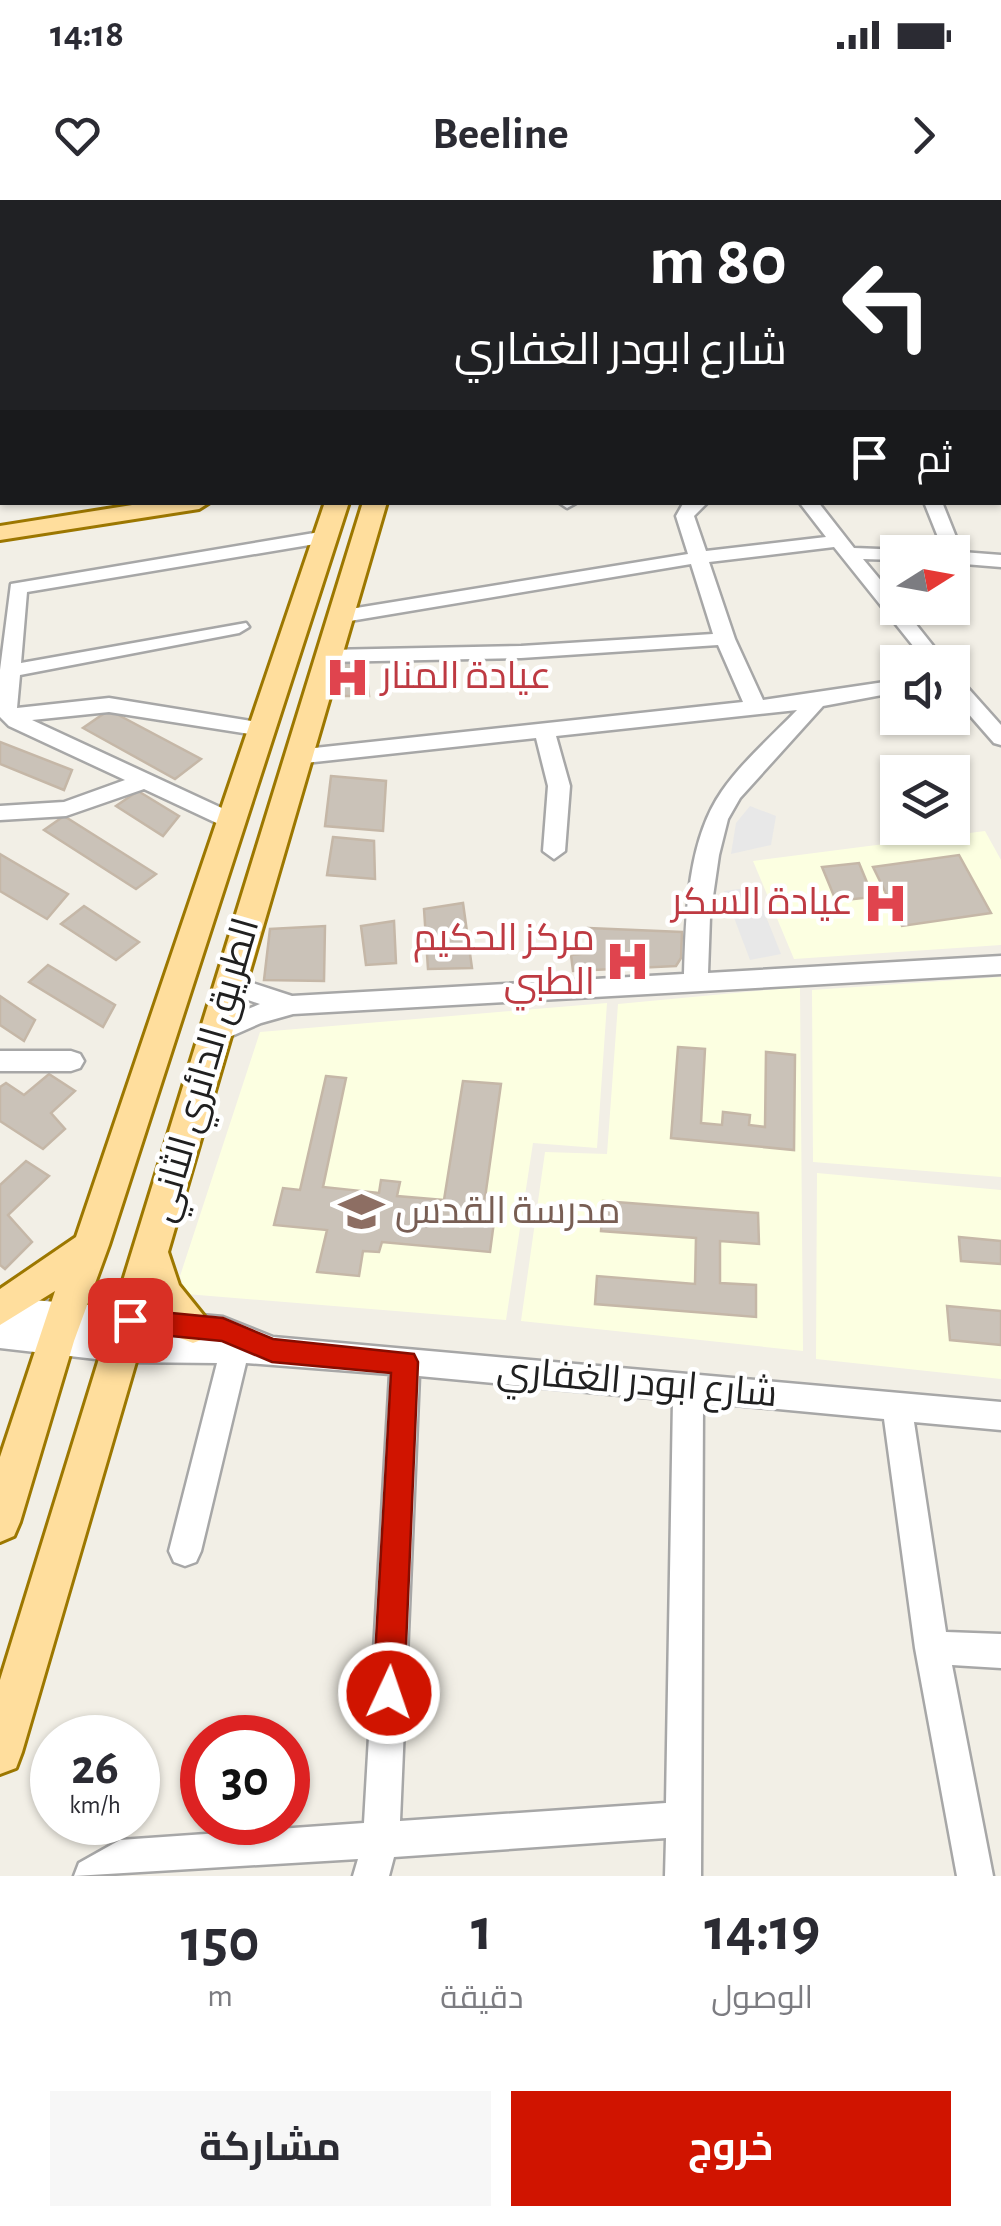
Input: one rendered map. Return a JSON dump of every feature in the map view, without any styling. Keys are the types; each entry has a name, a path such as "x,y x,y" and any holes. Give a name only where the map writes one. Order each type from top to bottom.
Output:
{"main road":[{"path":"0,533 180,505"},
{"name":"الطريق الدائري الثاني","path":"0,1522 60,1327 91,1245 336,505"},
{"name":"الطريق الدائري الثاني","path":"0,1752 374,505"},
{"path":"0,1309 91,1245"},
{"path":"150,1254 163,1294 193,1326"}],"street":[{"path":"692,505 686,516 725,638 756,708"},
{"path":"810,505 922,645"},
{"path":"934,505 946,535"},
{"path":"6,711 18,588 326,537"},
{"path":"338,616 702,557 843,547 880,552"},
{"path":"970,558 1001,561"},
{"path":"10,671 239,627"},
{"path":"328,656 521,652 725,638"},
{"path":"296,758 545,733 816,701 880,689"},
{"path":"696,982 698,916 717,819 731,794 816,701"},
{"path":"970,703 1001,738"},
{"path":"6,711 127,706 263,729"},
{"path":"6,711 232,821"},
{"path":"545,733 559,786 554,851"},
{"path":"0,813 66,809 146,781"},
{"path":"218,1032 254,1014 293,1005 1001,965"},
{"path":"231,985 293,1005"},
{"path":"0,1061 72,1061"},
{"name":"شارع ابودر الغفاري","path":"0,1309 60,1327 234,1351 272,1350 1001,1416"},
{"name":"شارع ابودر الغفاري","path":"126,1335 193,1326 223,1330 272,1350"},
{"name":"شارع ابودر الغفاري","path":"0,1335 60,1327"},
{"path":"186,1551 234,1351"},
{"path":"371,1876 381,1838 405,1362"},
{"path":"683,1876 688,1388"},
{"path":"897,1408 932,1648 974,1876"},
{"path":"932,1648 1001,1651"},
{"path":"92,1876 120,1858 683,1819"}],"shaded area":[{"path":"750,806 776,816 771,845 731,854 736,823"},
{"name":"عيادة السكر","path":"985,831 1001,860 1001,945 794,959 753,861 880,845 970,845 970,833"},
{"path":"754,887 781,954 750,960 724,891"},
{"path":"1001,977 1001,1177 813,1162 812,990"},
{"path":"800,987 803,1351 521,1321 545,1152 607,1154 618,1004"},
{"name":"مدرسة القدس","path":"607,1003 597,1148 533,1143 506,1320 186,1294 180,1276 260,1032"},
{"path":"817,1173 1001,1190 1001,1379 816,1359"}],"building":[{"name":"عيادة المنار","path":"365,657 369,696 324,696 336,658"},
{"path":"109,710 201,759 175,779 83,728"},
{"path":"0,742 72,770 64,790 0,764"},
{"path":"331,776 386,781 383,831 325,826"},
{"path":"138,791 179,816 163,836 116,806"},
{"path":"64,816 156,874 136,889 44,830"},
{"path":"333,837 374,841 375,879 327,875"},
{"path":"0,854 68,894 47,919 0,891"},
{"path":"959,855 991,913 902,926 873,867"},
{"path":"859,863 873,897 836,901 822,867"},
{"path":"463,903 472,968 428,969 424,909"},
{"path":"84,906 139,942 116,960 61,924"},
{"path":"394,921 396,963 366,965 361,926"},
{"path":"325,926 324,981 264,980 270,929"},
{"path":"588,928 682,932 681,958 676,966 573,971 571,955 590,953"},
{"path":"48,965 115,1005 103,1027 29,982"},
{"path":"0,996 35,1020 24,1041 0,1025"},
{"path":"678,1047 705,1049 701,1123 722,1125 723,1112 750,1115 749,1125 765,1127 766,1052 795,1055 794,1150 671,1138"},
{"path":"49,1074 75,1091 51,1113 65,1129 43,1149 0,1121 0,1087 6,1083 24,1095"},
{"path":"326,1076 346,1078 323,1187 379,1193 381,1180 400,1182 397,1196 444,1200 463,1081 501,1084 485,1198 497,1199 490,1252 382,1242 379,1252 363,1251 359,1276 317,1272 327,1230 274,1225 283,1188 300,1190"},
{"path":"26,1161 49,1176 8,1215 32,1242 5,1269 0,1265 0,1185"},
{"path":"603,1201 758,1213 759,1244 720,1241 720,1283 756,1285 756,1317 595,1304 597,1276 695,1284 696,1238 601,1231"},
{"path":"959,1237 1001,1241 1001,1264 961,1261"},
{"path":"947,1306 1001,1311 1001,1345 950,1340"}],"place":[{"name":"عيادة المنار","path":"348,677"},
{"name":"عيادة السكر","path":"886,903"},
{"name":"مركز الحكيم الطبي","path":"628,961"},
{"name":"مدرسة القدس","path":"362,1212"}],"route":[{"path":"130,1320 223,1330 272,1350 405,1362 389,1693"}]}
